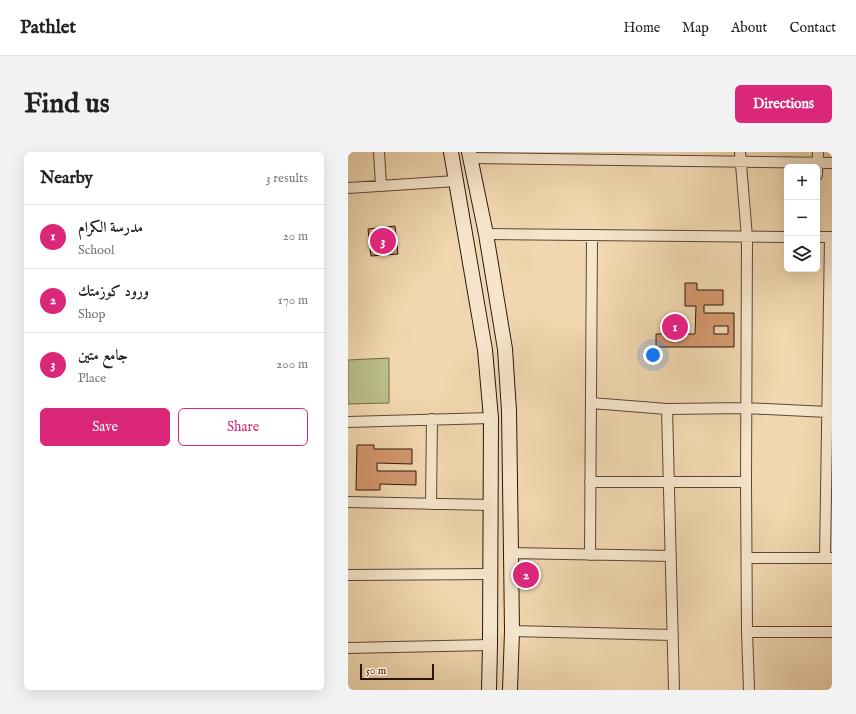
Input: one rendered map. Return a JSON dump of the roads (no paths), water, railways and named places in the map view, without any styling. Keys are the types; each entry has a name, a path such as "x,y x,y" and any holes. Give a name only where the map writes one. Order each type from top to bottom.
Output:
{"main road":[{"path":"451,152 485,350 490,418 489,690"},
{"path":"469,155 486,234 505,349 509,411 512,631 510,690"},
{"path":"490,662 510,664"}],"street":[{"path":"379,152 381,186"},
{"path":"818,152 818,163"},
{"path":"469,155 740,157 832,163"},
{"path":"740,157 747,237 746,482 749,690"},
{"path":"348,188 456,181"},
{"path":"486,234 784,237"},
{"path":"590,555 592,235"},
{"path":"747,558 828,558 827,412 831,237 820,237"},
{"path":"591,403 667,409 746,408 827,412"},
{"path":"667,409 674,690"},
{"path":"348,422 490,418"},
{"path":"431,504 432,419"},
{"path":"590,482 746,482"},
{"path":"348,502 490,505"},
{"path":"511,553 671,556"},
{"path":"348,575 490,574"},
{"path":"512,631 673,635"},
{"path":"747,632 832,632"},
{"path":"348,648 490,645"}],"place":[{"name":"جامع متين","path":"383,241"},
{"name":"مدرسة الكرام","path":"675,327"},
{"name":"ورود كوزمتك","path":"526,575"}]}
